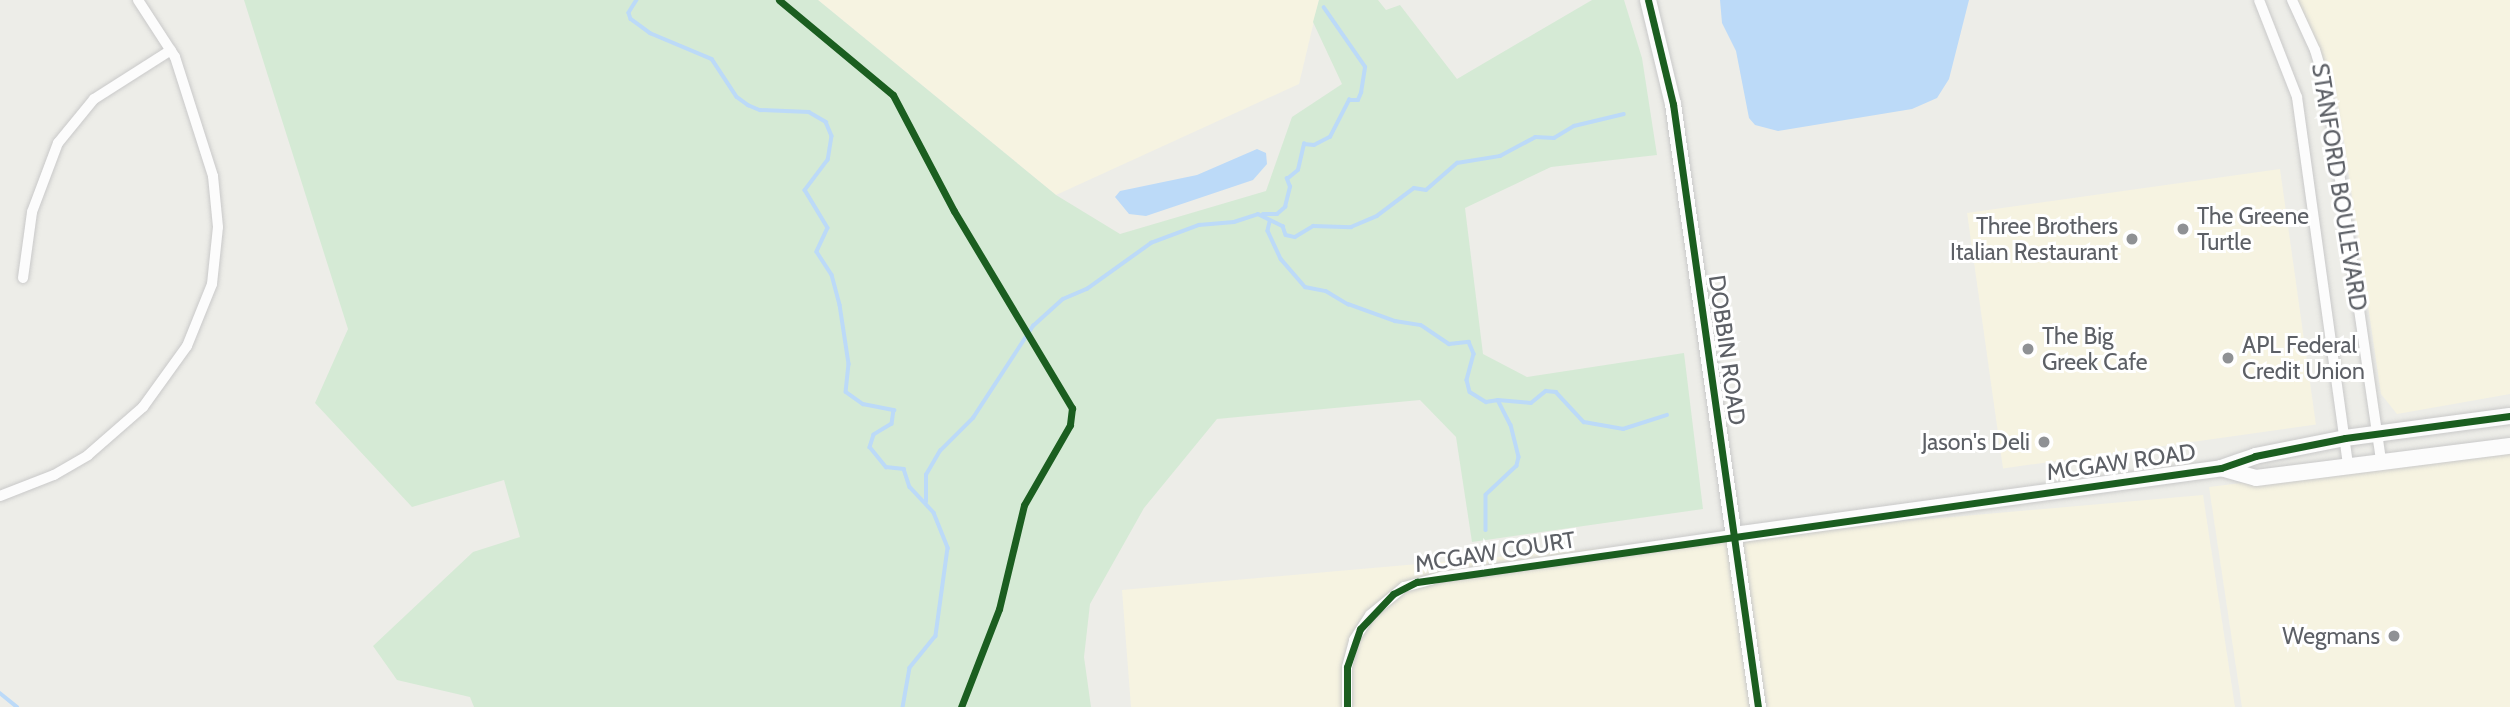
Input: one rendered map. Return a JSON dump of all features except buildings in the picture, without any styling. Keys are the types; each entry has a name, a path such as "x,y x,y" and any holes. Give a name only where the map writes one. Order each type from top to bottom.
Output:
{"street":[{"path":"0,496 54,475 116,433 169,374 203,314 217,257 217,197 205,145 171,50 138,0"},
{"name":"DOBBIN ROAD","path":"1648,0 1668,70 1758,707"},
{"name":"STANFORD BOULEVARD","path":"2259,0 2286,61 2297,97 2348,466"},
{"name":"STANFORD BOULEVARD","path":"2292,0 2327,90 2381,462"},
{"path":"23,278 32,212 58,142 94,99 171,50"},
{"name":"MCGAW ROAD","path":"1734,535 2221,468 2255,456 2345,438 2510,416"},
{"name":"MCGAW ROAD","path":"2221,468 2256,478 2510,446"},
{"name":"MCGAW COURT","path":"1347,707 1347,667 1354,640 1370,615 1404,587 1441,577 1734,535"}],"shaded area":[{"path":"818,0 1319,0 1299,84 1056,195"},
{"path":"2298,0 2510,0 2510,394 2397,414 2381,394 2339,109"},
{"path":"2280,169 2316,424 2003,468 1967,213"},
{"path":"2510,450 2510,707 2242,707 2209,487"},
{"path":"2203,495 2235,707 1131,707 1122,590"}],"green space":[{"path":"244,0 818,0 1056,195 1120,234 1266,191 1292,117 1342,84 1313,22 1319,0 1378,0 1386,10 1400,5 1457,79 1592,0 1624,0 1642,58 1657,155 1551,167 1465,208 1483,354 1527,377 1684,353 1703,509 1472,542 1456,437 1420,400 1217,419 1144,508 1090,604 1084,657 1091,707 474,707 470,697 397,680 373,646 473,552 520,537 504,480 412,507 315,403 348,329"}],"water":[{"path":"1720,0 1969,0 1949,79 1937,98 1912,109 1778,131 1755,125 1749,118 1736,51 1722,23"},
{"path":"1257,149 1266,153 1267,164 1253,180 1146,216 1129,214 1115,197 1120,191 1197,175"}],"waterway":[{"path":"637,0 629,13 631,19 650,33 712,59 737,97 748,105 760,110 809,112 826,122 832,136 828,160 805,190 828,228 817,252 832,275 840,305 849,364 846,392 863,404 894,410 892,424 874,435 870,447 886,467 904,469 910,487 934,513 948,548 936,636 910,668 903,707"},
{"path":"1263,214 1277,214 1285,207 1290,187 1287,179 1298,170 1304,144 1314,145 1330,137 1349,100 1358,100 1361,93 1365,67 1324,8"},
{"path":"926,502 926,475 940,451 973,418 1033,326 1063,299 1087,289 1151,243 1199,225 1234,222 1258,214 1283,226 1286,235 1295,237 1313,226 1351,227 1377,216 1414,188 1426,190 1457,163 1500,156 1535,137 1554,138 1574,126 1624,114"},
{"path":"1270,222 1268,231 1281,259 1305,287 1326,291 1348,304 1395,321 1421,325 1449,344 1469,342 1474,354 1467,380 1470,392 1486,402 1498,400 1511,425 1519,457 1517,466 1486,495 1486,530"},
{"path":"1498,400 1531,403 1546,391 1556,392 1584,422 1623,429 1667,415"},
{"path":"0,693 17,707"}],"cycle path":[{"path":"779,0 893,95 954,211 1072,408 1070,425 1024,505 999,609 961,707"},
{"path":"1648,0 1673,104 1758,707"},
{"path":"1347,707 1347,667 1360,629 1393,594 1417,582 2221,468 2255,456 2345,438 2510,416"}],"place":[{"name":"The Greene Turtle","path":"2183,229"},
{"name":"Three Brothers Italian Restaurant","path":"2132,239"},
{"name":"The Big Greek Cafe","path":"2028,349"},
{"name":"APL Federal Credit Union","path":"2228,358"},
{"name":"Jason's Deli","path":"2044,442"},
{"name":"Wegmans","path":"2394,636"}]}
